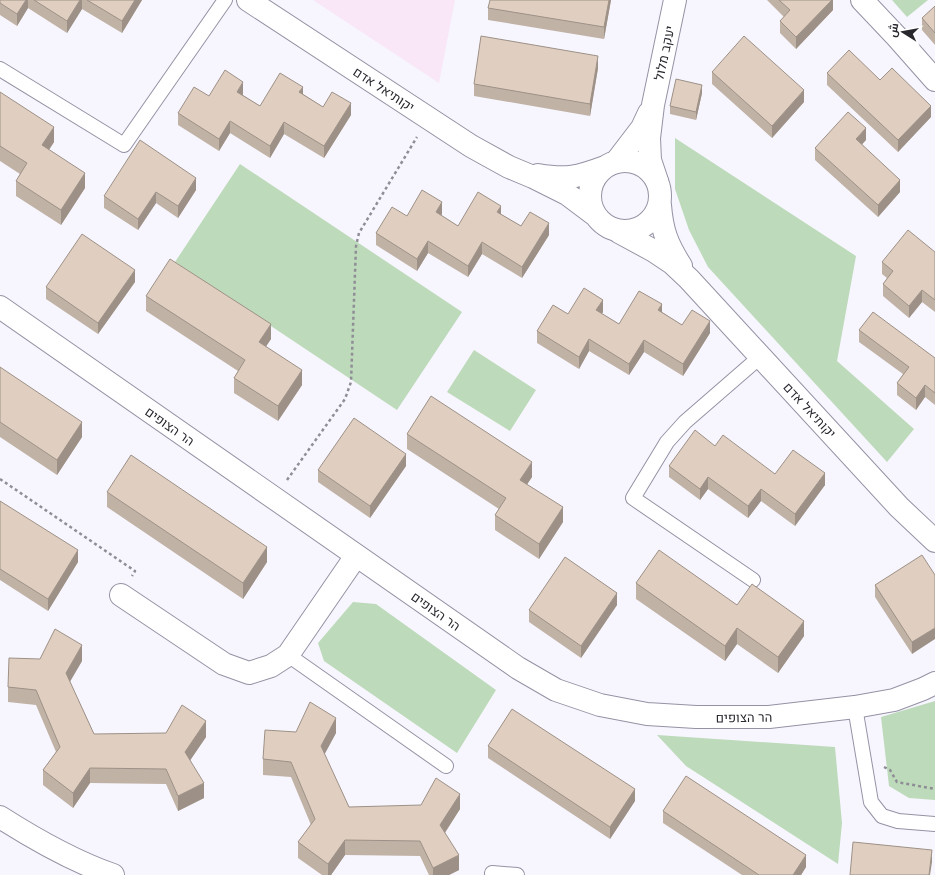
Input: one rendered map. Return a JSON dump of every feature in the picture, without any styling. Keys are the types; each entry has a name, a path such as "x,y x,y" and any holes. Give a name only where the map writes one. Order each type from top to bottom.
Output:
{"street":[{"name":"יקותיאל אדם","path":"248,0 471,146 509,167 567,194 595,215"},
{"name":"יעקב מלול","path":"656,181 650,160 649,138 653,105 675,0"},
{"path":"862,0 935,80"},
{"name":"יעקב מלול","path":"611,165 642,128 653,105"},
{"path":"631,161 639,164 649,171 656,181 660,192 660,205 654,216 646,225 635,230 619,232 608,228 598,220 592,209 590,197 591,187 596,176 611,165 631,161"},
{"name":"יקותיאל אדם","path":"523,173 563,178 581,176 611,165"},
{"name":"יקותיאל אדם","path":"660,205 662,225 666,240 690,279"},
{"name":"יקותיאל אדם","path":"619,232 654,251 672,263 690,279 899,507 934,540"},
{"name":"הר הצופים","path":"0,307 518,668 556,690 600,705 647,714 696,717 769,717 855,707 894,700 935,683"},
{"path":"121,596 224,664 249,673 271,666 288,655 356,556"},
{"path":"0,817 31,837 89,867 113,875"}],"lane":[{"path":"0,69 124,145 225,0"},
{"path":"753,580 633,498 667,442 685,422 761,356"},
{"path":"288,655 446,766"},
{"path":"855,707 871,802 882,816 898,821 935,824"},
{"path":"492,873 517,875"}],"path":[{"path":"274,498 345,399 351,382 356,246 359,233 428,118"},
{"path":"0,479 135,571 121,596"},
{"path":"864,758 890,770 897,782 935,789"}],"shaded area":[{"path":"313,0 455,0 439,83"}],"green space":[{"path":"892,0 928,0 907,17"},
{"path":"675,138 856,256 837,361 914,429 887,462 708,267 689,230 675,189"},
{"path":"240,164 462,312 397,410 175,262"},
{"path":"474,350 536,390 510,431 447,392"},
{"path":"353,602 376,604 496,690 457,753 324,661 318,643"},
{"path":"935,701 935,800 909,798 889,786 881,717"},
{"path":"657,735 835,747 842,823 838,864 686,766"}],"building":[{"path":"0,0 26,0 17,14 0,3"},
{"path":"34,0 80,0 67,21"},
{"path":"87,0 135,0 122,21"},
{"path":"490,0 609,0 604,27 488,8"},
{"path":"779,0 832,0 796,37 780,21 790,10"},
{"path":"935,6 935,33 922,18"},
{"path":"481,36 598,56 590,104 474,84"},
{"path":"744,36 804,90 772,126 712,72"},
{"path":"849,50 880,80 892,68 931,106 898,140 827,73"},
{"path":"225,70 243,82 237,92 260,106 280,73 303,87 299,92 323,107 332,92 351,103 324,146 284,122 270,146 230,121 219,139 178,113 194,87 209,96"},
{"path":"676,79 702,85 696,112 670,106"},
{"path":"0,92 54,127 42,145 85,173 61,210 16,181 27,163 0,146"},
{"path":"848,112 866,128 856,139 900,180 878,205 815,148"},
{"path":"140,140 196,178 178,206 156,192 138,219 104,196"},
{"path":"422,190 442,202 436,212 458,226 478,192 501,206 497,212 521,226 530,212 549,223 522,267 482,242 468,266 428,241 417,259 376,233 392,207 407,216"},
{"path":"908,230 935,252 935,300 922,290 909,306 883,284 893,271 882,262"},
{"path":"82,234 135,270 98,323 46,287"},
{"path":"170,259 271,324 259,342 302,370 278,406 234,378 245,360 146,296"},
{"path":"584,288 603,300 596,310 619,324 639,291 662,304 658,310 682,325 692,310 710,321 683,364 644,340 629,364 589,339 579,357 537,331 553,305 568,314"},
{"path":"873,312 935,358 935,393 925,385 916,398 897,383 909,367 859,330"},
{"path":"0,367 82,422 57,460 0,422"},
{"path":"431,396 532,462 520,480 563,507 539,544 495,515 506,498 407,434"},
{"path":"354,418 406,454 370,506 318,470"},
{"path":"695,430 715,446 723,435 775,474 793,450 825,473 795,514 761,489 748,506 708,477 700,489 669,466"},
{"path":"131,455 267,547 243,583 107,492"},
{"path":"0,501 78,550 48,599 0,569"},
{"path":"659,550 737,605 752,584 804,621 778,657 737,628 725,646 636,583"},
{"path":"922,555 935,575 935,628 912,642 875,585"},
{"path":"565,557 617,593 581,646 529,610"},
{"path":"55,629 82,645 66,673 94,734 166,733 182,705 206,721 185,752 204,783 178,796 166,769 90,768 73,793 43,770 60,747 36,690 8,687 9,658 40,659"},
{"path":"310,702 336,718 321,746 349,807 421,805 436,778 460,794 440,825 459,855 433,868 420,841 345,840 328,864 298,842 315,819 291,762 263,759 265,730 296,732"},
{"path":"512,709 635,789 610,827 488,746"},
{"path":"686,776 806,855 793,875 759,875 663,811"},
{"path":"853,842 932,850 929,875 850,875"}]}
